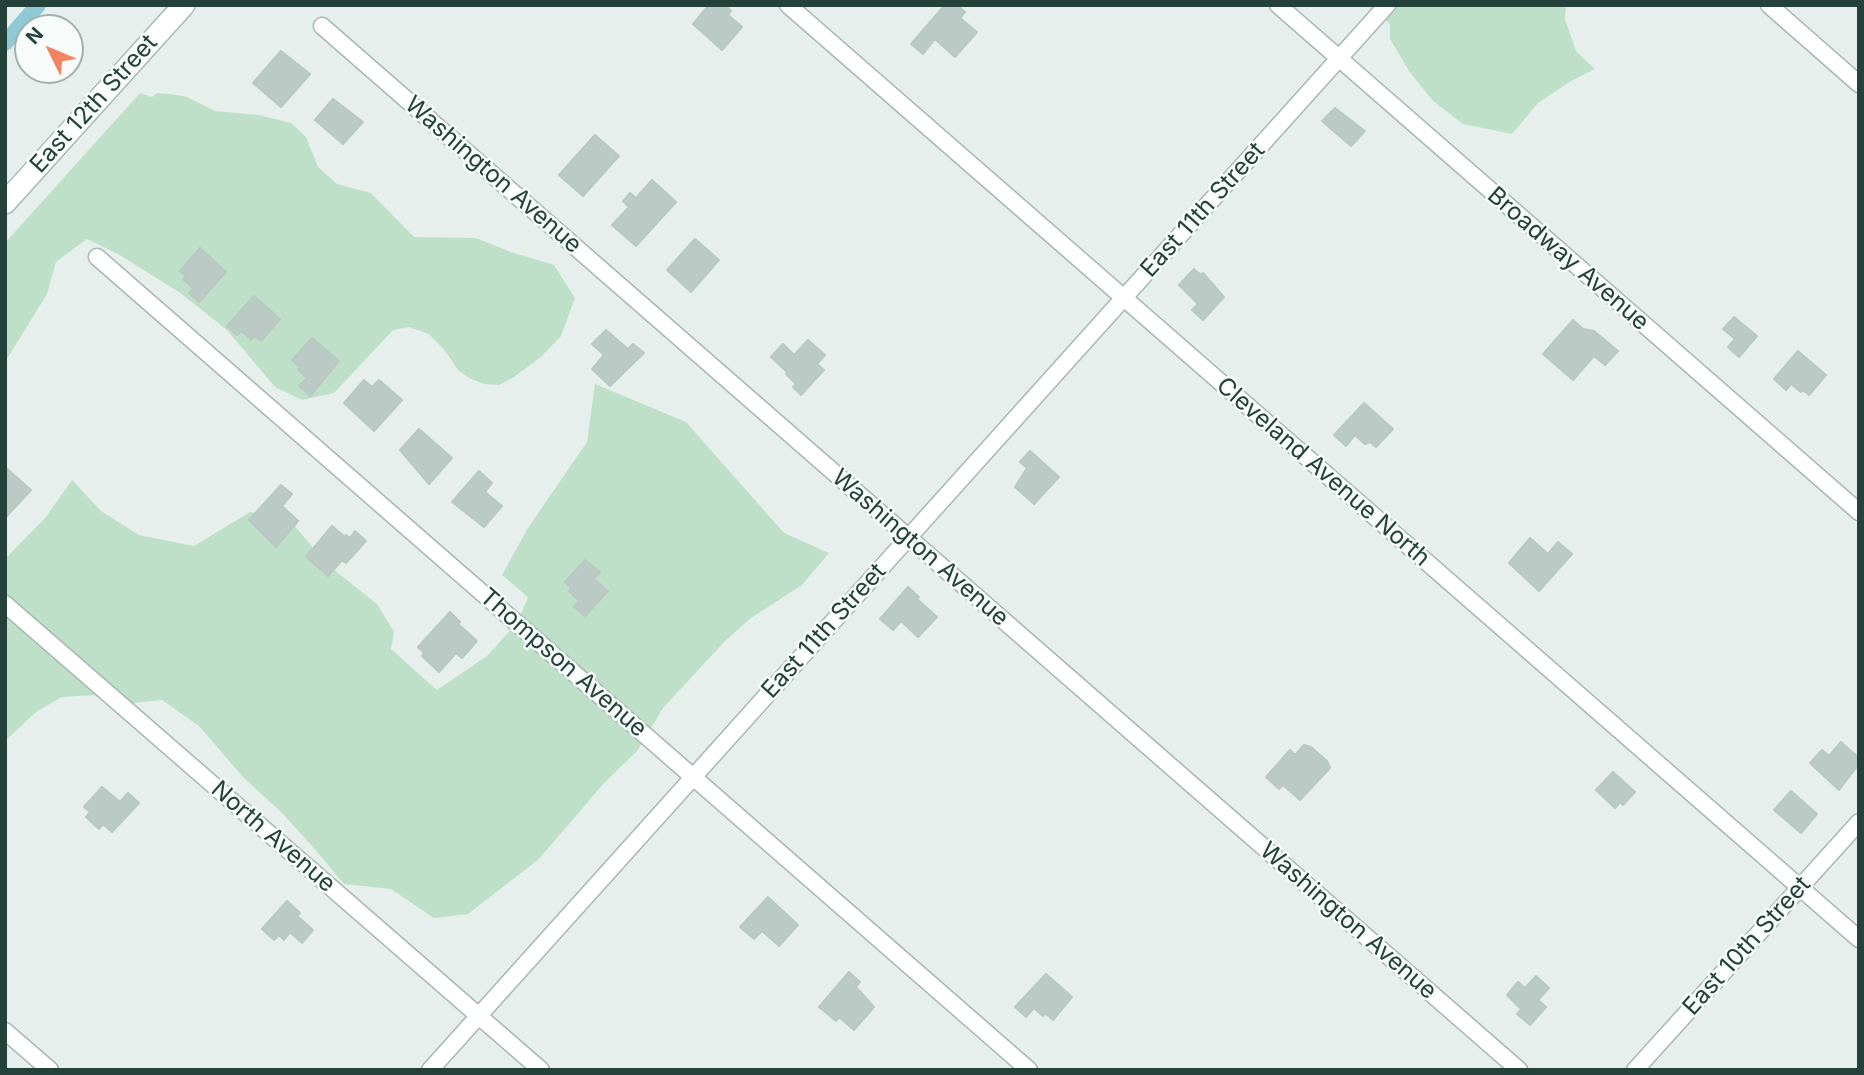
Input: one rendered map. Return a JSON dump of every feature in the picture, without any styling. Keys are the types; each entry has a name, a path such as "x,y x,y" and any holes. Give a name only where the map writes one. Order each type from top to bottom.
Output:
{"street":[{"name":"East 12th Street","path":"5,204 184,5"},
{"name":"Cleveland Avenue North","path":"788,5 1859,939"},
{"name":"Broadway Avenue","path":"1278,5 1859,512"},
{"name":"East 11th Street","path":"430,1070 1387,5"},
{"path":"1769,5 1859,84"},
{"name":"Washington Avenue","path":"322,26 1519,1070"},
{"name":"Thompson Avenue","path":"97,257 1029,1070"},
{"name":"North Avenue","path":"5,604 541,1070"},
{"name":"East 10th Street","path":"1635,1070 1859,822"},
{"path":"5,1031 50,1070"}],"green space":[{"path":"1370,5 1566,5 1565,19 1576,51 1595,69 1538,103 1512,134 1463,124 1433,101 1409,71 1390,39 1390,24"},
{"path":"140,93 152,97 157,93 177,95 215,111 259,115 291,123 306,137 318,167 337,184 371,193 414,237 476,238 554,265 575,298 561,336 541,357 499,385 484,384 458,370 429,334 409,327 393,330 334,393 302,400 275,387 227,330 179,292 118,254 87,239 56,262 47,294 5,362 5,243"},
{"path":"595,384 686,422 784,533 829,553 802,585 751,618 726,640 663,708 637,751 605,782 539,859 468,914 434,918 391,889 344,884 281,812 243,777 199,726 162,700 133,703 96,695 62,697 36,712 5,741 5,559 46,517 72,480 101,511 139,535 194,546 250,512 287,517 328,565 377,604 394,632 391,649 437,690 487,656 518,622 528,597 502,575 528,528 587,442"}],"building":[{"path":"709,5 725,5 731,11 728,15 742,27 722,50 693,24"},
{"path":"945,5 957,5 965,12 960,18 977,32 955,57 935,39 923,54 911,44"},
{"path":"281,51 310,74 281,107 253,83"},
{"path":"333,99 363,122 343,144 315,120"},
{"path":"1335,108 1365,131 1351,146 1322,121"},
{"path":"595,135 619,156 583,196 559,175"},
{"path":"652,180 676,202 636,246 612,225 629,207 623,201 630,193 636,198"},
{"path":"695,239 719,260 691,292 667,270"},
{"path":"200,248 226,272 199,302 189,293 193,288 183,279 186,276 180,271"},
{"path":"1194,269 1201,275 1203,273 1224,297 1203,320 1192,310 1198,304 1179,285"},
{"path":"254,296 280,319 261,341 255,336 251,340 242,331 237,335 227,326"},
{"path":"1734,317 1757,336 1739,357 1728,347 1735,339 1723,329"},
{"path":"1573,320 1583,329 1594,331 1618,351 1605,365 1594,356 1573,380 1543,354"},
{"path":"606,330 628,349 633,344 644,353 610,386 592,369 604,355 592,344"},
{"path":"312,338 339,361 310,396 299,386 307,378 292,360"},
{"path":"808,340 825,355 817,364 824,370 801,395 793,387 796,384 787,372 771,357 783,344 794,355"},
{"path":"1798,351 1826,375 1809,395 1791,384 1786,390 1774,379"},
{"path":"364,380 372,387 379,380 402,400 374,431 344,403"},
{"path":"1364,403 1393,429 1376,447 1370,442 1365,444 1355,435 1346,446 1334,435"},
{"path":"419,429 452,458 429,484 400,450"},
{"path":"1030,451 1059,477 1034,504 1015,487 1027,468 1020,462"},
{"path":"5,467 31,490 5,518"},
{"path":"479,471 492,483 485,492 502,506 484,527 452,502"},
{"path":"281,485 292,494 282,506 298,521 276,547 249,520"},
{"path":"332,526 345,537 346,535 350,538 355,531 366,541 346,563 342,560 328,576 306,557"},
{"path":"1530,538 1548,554 1558,542 1572,554 1539,591 1509,563"},
{"path":"585,560 600,572 594,579 608,591 585,616 574,607 579,601 569,591 571,588 565,582"},
{"path":"908,587 937,617 918,637 901,621 893,630 880,619"},
{"path":"450,612 460,622 458,624 477,641 462,658 456,653 439,672 422,656 424,653 418,647"},
{"path":"1841,742 1859,758 1859,764 1839,790 1810,763 1822,750 1829,756"},
{"path":"1304,745 1311,747 1327,761 1330,768 1300,800 1283,785 1279,789 1266,777 1290,750 1295,755"},
{"path":"1613,772 1635,792 1623,805 1620,802 1615,808 1596,790"},
{"path":"102,787 120,802 128,793 139,803 112,832 103,824 99,829 86,817 90,812 84,807"},
{"path":"1791,791 1817,814 1801,833 1774,810"},
{"path":"768,897 798,925 779,946 762,931 754,939 740,927"},
{"path":"287,901 300,913 297,916 313,930 302,943 290,932 284,940 279,935 274,940 262,929"},
{"path":"849,972 860,982 856,987 874,1007 854,1030 839,1017 836,1021 819,1007"},
{"path":"1046,974 1072,997 1053,1020 1034,1008 1026,1017 1015,1007"},
{"path":"1536,976 1549,988 1538,1000 1546,1007 1530,1025 1517,1014 1521,1009 1507,995 1518,982 1525,988"}],"waterway":[{"path":"5,43 38,5"}]}
